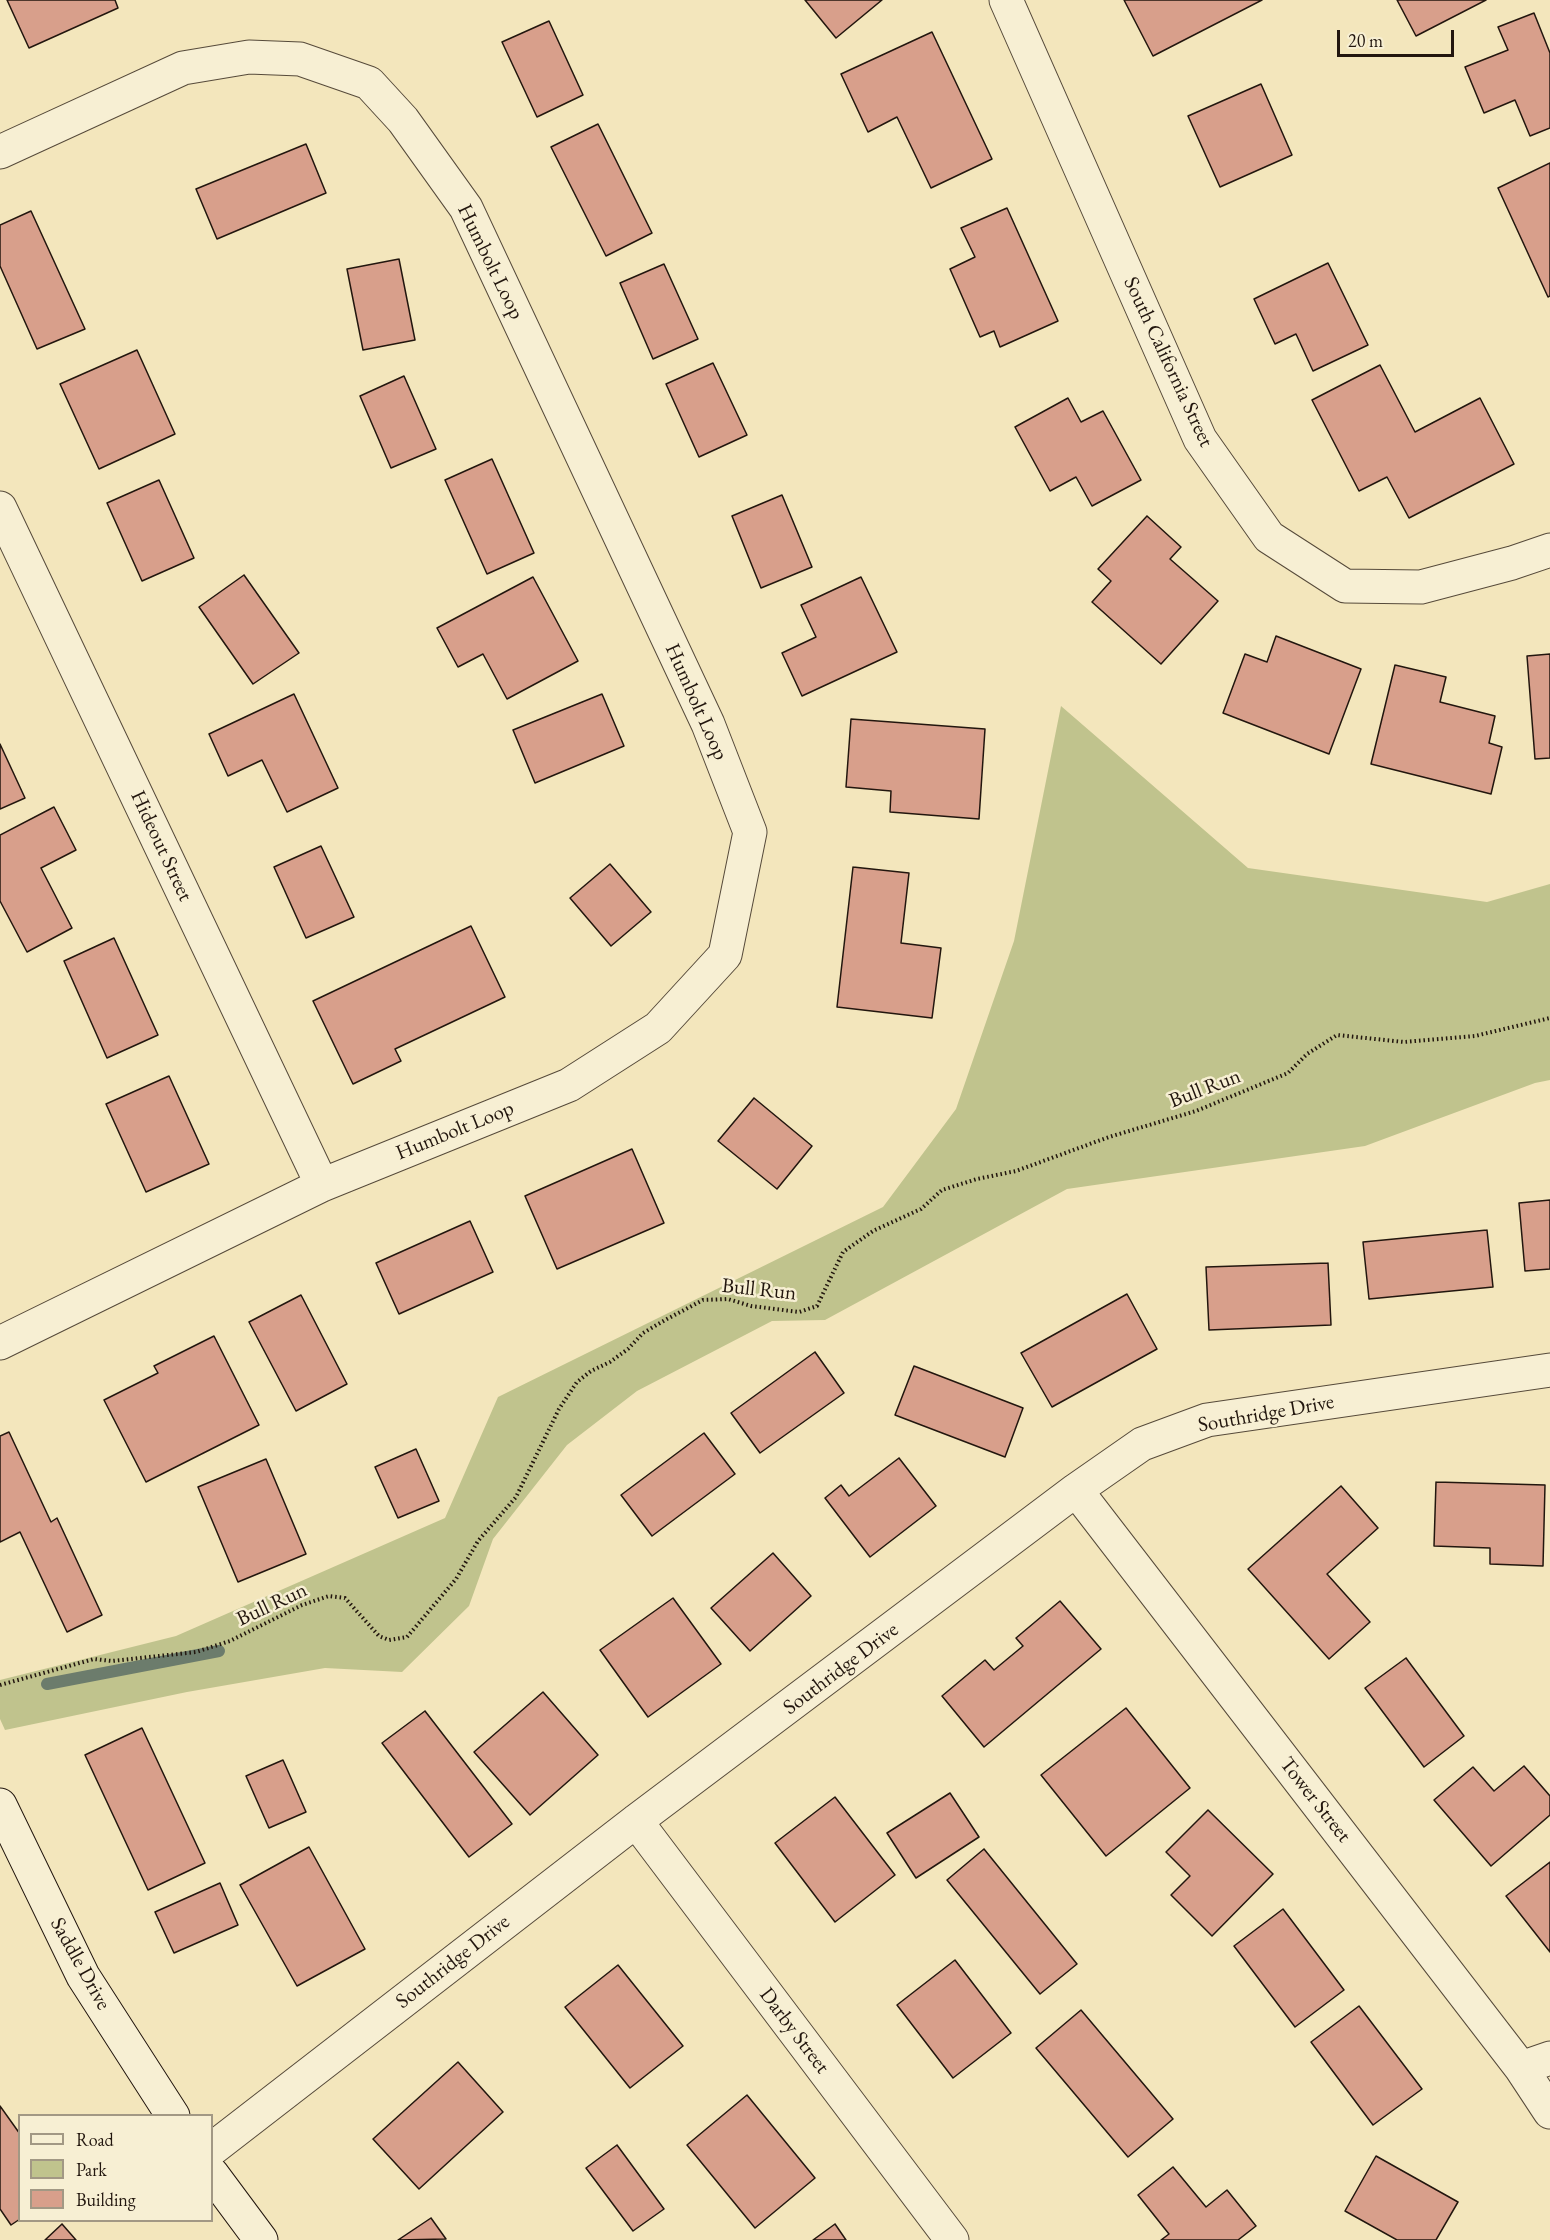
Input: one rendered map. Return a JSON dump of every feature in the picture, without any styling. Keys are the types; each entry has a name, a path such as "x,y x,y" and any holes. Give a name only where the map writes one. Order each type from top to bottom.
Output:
{"street":[{"name":"South California Street","path":"1006,0 1200,439 1269,537 1344,586 1421,586 1512,563 1550,550"},
{"name":"Humbolt Loop","path":"0,152 183,68 249,57 300,59 369,83 403,120 466,208 708,724 750,832 725,955 658,1028 569,1085 322,1185 0,1343"},
{"name":"Hideout Street","path":"0,508 322,1185"},
{"name":"Southridge Drive","path":"213,2148 636,1821 1076,1490 1143,1444 1207,1420 1550,1370"},
{"name":"Tower Street","path":"1076,1490 1535,2063 1550,2112"},
{"name":"Saddle Drive","path":"0,1805 83,1976 171,2114"},
{"name":"Darby Street","path":"636,1821 952,2240"},
{"path":"213,2175 261,2240"}],"path":[{"name":"Bull Run","path":"0,1685 94,1659 112,1661 196,1652 230,1641 302,1605 329,1596 345,1598 379,1636 389,1640 407,1637 456,1579 478,1541 516,1497 559,1409 577,1382 591,1371 610,1362 628,1349 643,1333 667,1318 703,1300 728,1299 751,1306 799,1312 817,1306 843,1252 873,1231 921,1209 942,1190 977,1179 1016,1171 1109,1137 1196,1111 1288,1073 1307,1054 1337,1035 1404,1042 1475,1036 1550,1018"}],"green space":[{"path":"1061,706 1248,868 1487,902 1550,884 1550,1080 1535,1083 1365,1146 1067,1189 825,1320 772,1321 637,1391 567,1445 493,1539 469,1606 402,1672 325,1668 187,1692 5,1730 0,1719 0,1680 176,1636 445,1518 498,1397 883,1207 956,1109 1014,941"}],"building":[{"path":"7,0 115,0 118,8 29,48"},
{"path":"805,0 882,0 836,38"},
{"path":"1124,0 1262,0 1153,56"},
{"path":"1397,0 1486,0 1416,36"},
{"path":"1534,13 1550,53 1550,128 1530,136 1515,100 1484,113 1465,67 1508,50 1498,27"},
{"path":"549,21 583,95 537,117 502,42"},
{"path":"932,32 992,159 931,188 897,117 868,132 841,74"},
{"path":"1261,84 1292,155 1220,187 1188,116"},
{"path":"598,124 652,233 606,256 551,147"},
{"path":"306,144 326,193 217,239 196,189"},
{"path":"1550,163 1550,296 1548,297 1498,188"},
{"path":"1007,208 1058,321 1000,347 994,331 980,337 950,269 975,257 961,228"},
{"path":"31,211 85,329 37,349 0,266 0,225"},
{"path":"399,259 415,340 363,350 347,269"},
{"path":"1328,263 1368,345 1313,371 1296,334 1275,344 1254,299"},
{"path":"664,264 698,339 653,359 620,283"},
{"path":"137,350 175,434 99,469 60,384"},
{"path":"713,363 747,435 699,457 666,384"},
{"path":"1380,365 1415,432 1480,398 1514,464 1409,518 1387,477 1359,491 1312,400"},
{"path":"404,376 436,449 391,468 360,396"},
{"path":"1068,398 1081,422 1103,411 1141,480 1092,506 1076,477 1050,491 1015,427"},
{"path":"492,459 534,553 487,574 445,480"},
{"path":"159,480 194,558 142,581 107,503"},
{"path":"782,495 812,567 761,588 732,516"},
{"path":"1147,516 1181,547 1170,559 1218,601 1161,664 1092,602 1111,581 1098,569"},
{"path":"244,575 299,653 253,684 199,607"},
{"path":"533,577 578,661 507,699 483,654 458,667 437,628"},
{"path":"861,577 897,652 802,696 782,653 816,637 801,605"},
{"path":"1276,636 1361,669 1329,754 1223,713 1245,654 1267,662"},
{"path":"1550,654 1550,758 1535,759 1527,656"},
{"path":"1395,665 1446,677 1440,702 1495,716 1489,743 1502,747 1491,794 1371,764"},
{"path":"294,694 338,788 287,812 262,760 228,776 209,734"},
{"path":"602,694 624,746 535,783 513,730"},
{"path":"851,719 985,729 979,819 890,812 891,791 846,787"},
{"path":"0,744 25,798 0,809"},
{"path":"54,807 76,850 41,868 72,928 27,952 0,901 0,835"},
{"path":"321,846 354,917 306,938 274,867"},
{"path":"610,864 651,912 611,946 570,898"},
{"path":"853,867 909,873 901,943 941,948 932,1018 837,1007"},
{"path":"471,926 505,997 395,1049 401,1061 353,1084 313,1001"},
{"path":"114,938 158,1035 107,1058 64,961"},
{"path":"169,1076 209,1164 146,1192 106,1104"},
{"path":"754,1098 812,1146 777,1189 718,1141"},
{"path":"632,1149 664,1223 557,1269 525,1196"},
{"path":"1550,1200 1550,1269 1525,1271 1519,1203"},
{"path":"470,1221 493,1272 399,1314 376,1263"},
{"path":"1487,1230 1493,1287 1369,1299 1363,1242"},
{"path":"1328,1263 1331,1325 1209,1330 1206,1267"},
{"path":"1127,1294 1157,1349 1052,1407 1021,1353"},
{"path":"301,1295 347,1384 296,1411 249,1322"},
{"path":"214,1336 259,1425 146,1482 104,1400 158,1373 154,1366"},
{"path":"815,1352 844,1393 760,1453 731,1413"},
{"path":"914,1366 1023,1408 1005,1457 895,1415"},
{"path":"9,1432 51,1522 57,1518 102,1615 67,1632 20,1532 0,1542 0,1436"},
{"path":"704,1433 735,1474 652,1536 621,1495"},
{"path":"416,1449 439,1501 398,1518 375,1467"},
{"path":"899,1458 936,1506 870,1557 825,1498 841,1485 849,1496"},
{"path":"266,1459 306,1554 238,1582 198,1487"},
{"path":"1436,1482 1545,1485 1543,1566 1490,1564 1490,1548 1434,1546"},
{"path":"1341,1486 1378,1528 1327,1574 1370,1622 1329,1659 1248,1569"},
{"path":"773,1553 811,1596 750,1651 711,1608"},
{"path":"673,1598 721,1664 648,1717 600,1650"},
{"path":"1060,1601 1101,1649 984,1747 942,1696 985,1660 994,1670 1023,1646 1016,1638"},
{"path":"1406,1658 1464,1736 1424,1767 1365,1688"},
{"path":"543,1692 598,1755 530,1815 474,1752"},
{"path":"1126,1708 1190,1788 1106,1856 1041,1775"},
{"path":"425,1711 512,1824 469,1857 382,1743"},
{"path":"142,1728 205,1863 148,1890 85,1755"},
{"path":"283,1760 306,1812 269,1828 246,1776"},
{"path":"1524,1766 1550,1796 1550,1815 1491,1866 1434,1800 1473,1767 1494,1791"},
{"path":"950,1793 979,1837 916,1878 887,1833"},
{"path":"835,1797 895,1875 835,1922 775,1843"},
{"path":"1208,1810 1273,1874 1212,1936 1171,1895 1190,1876 1166,1852"},
{"path":"309,1847 365,1949 297,1986 240,1885"},
{"path":"984,1849 1077,1964 1040,1994 947,1880"},
{"path":"1550,1862 1550,1952 1506,1896"},
{"path":"220,1883 238,1925 174,1953 155,1912"},
{"path":"1283,1909 1344,1990 1295,2027 1234,1946"},
{"path":"955,1960 1011,2033 953,2078 897,2005"},
{"path":"618,1965 683,2046 630,2088 565,2007"},
{"path":"1359,2006 1422,2089 1373,2125 1311,2042"},
{"path":"1081,2010 1173,2119 1128,2157 1036,2048"},
{"path":"458,2062 503,2112 419,2189 373,2139"},
{"path":"747,2095 815,2178 755,2228 687,2145"},
{"path":"0,2106 18,2131 18,2220 11,2225 0,2209"},
{"path":"617,2145 664,2209 633,2231 586,2168"},
{"path":"1376,2156 1458,2202 1436,2240 1397,2240 1345,2211"},
{"path":"1173,2167 1206,2207 1227,2190 1256,2226 1238,2240 1161,2240 1169,2234 1138,2195"},
{"path":"431,2218 446,2239 398,2240"},
{"path":"62,2224 76,2240 45,2240"},
{"path":"835,2224 846,2240 813,2240"}],"waterway":[{"path":"47,1684 219,1651"}]}
